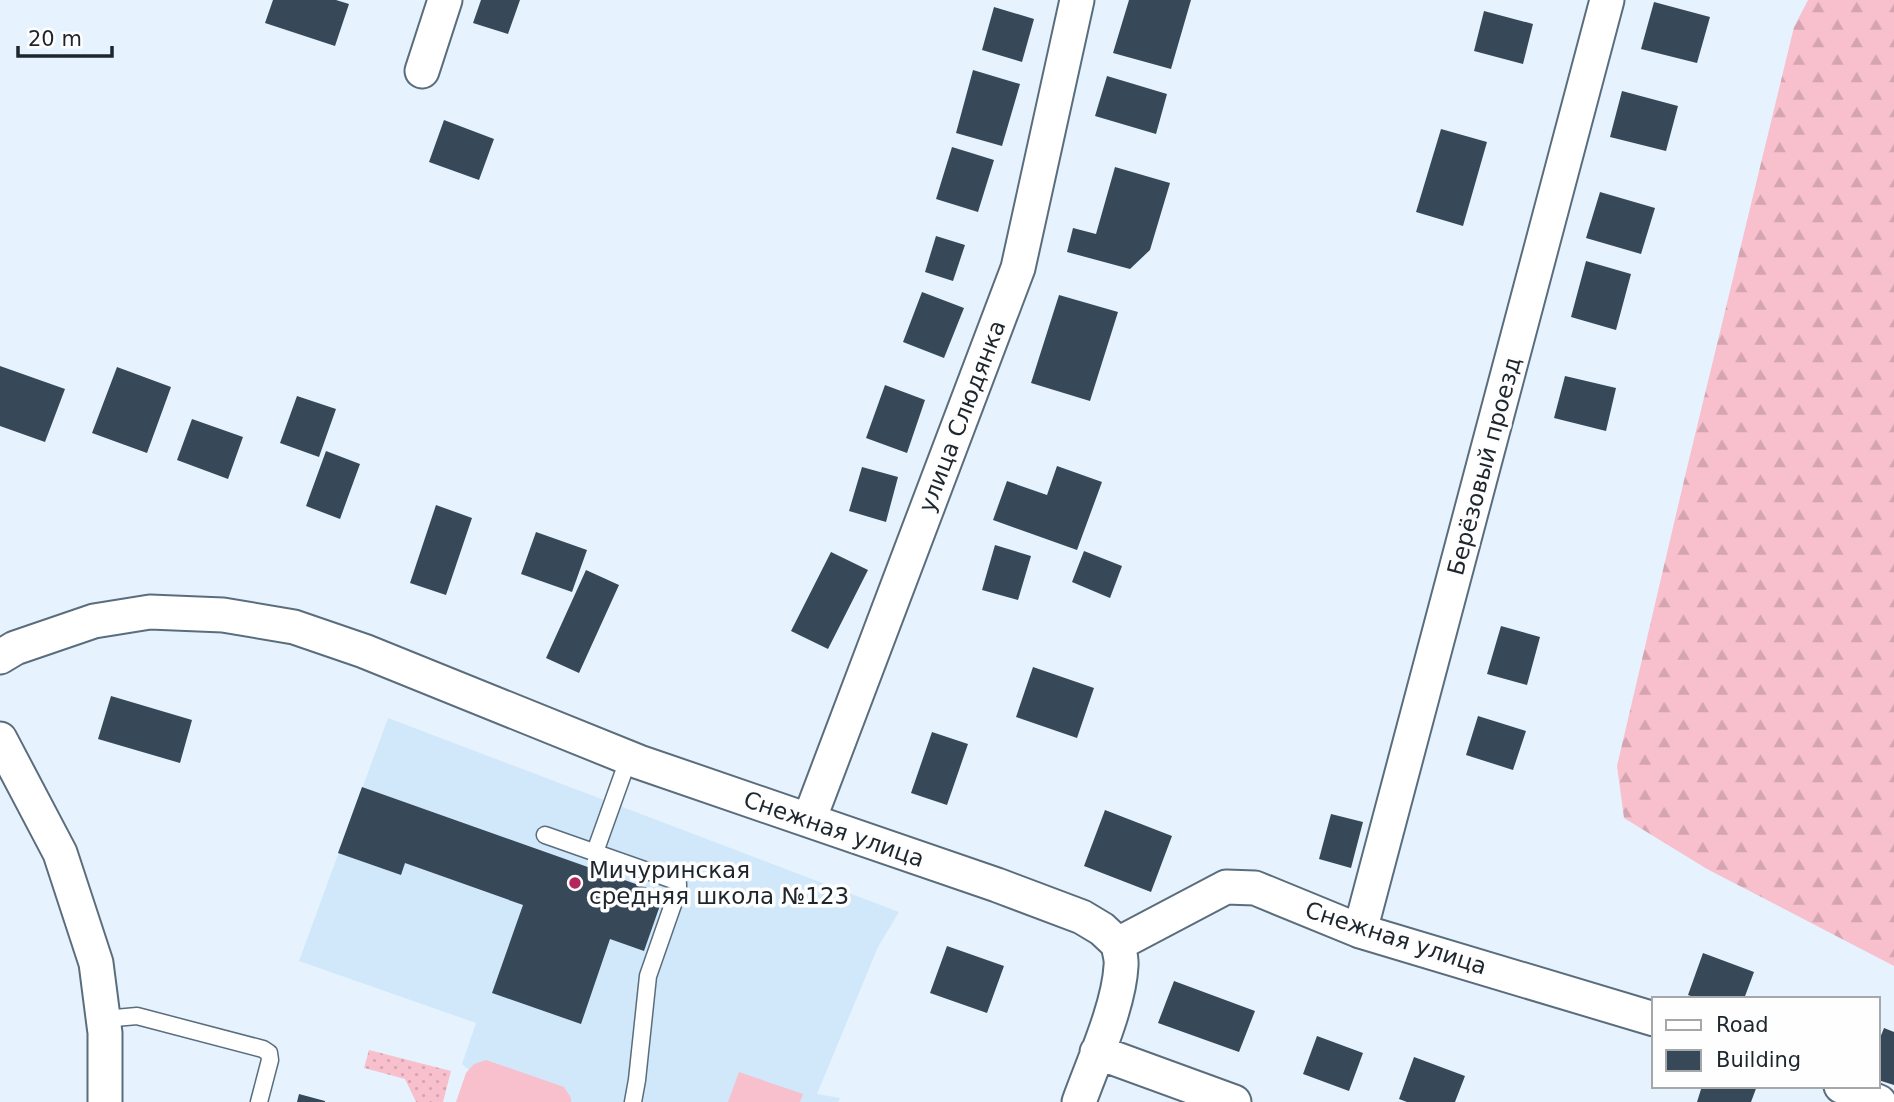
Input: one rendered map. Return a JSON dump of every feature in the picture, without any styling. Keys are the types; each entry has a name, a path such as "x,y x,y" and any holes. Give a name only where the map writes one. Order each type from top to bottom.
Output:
{"street":[{"path":"422,71 445,0"},
{"name":"улица Слюдянка","path":"809,820 1018,268 1077,0"},
{"name":"Берёзовый проезд","path":"1360,931 1607,0"},
{"name":"Снежная улица","path":"0,657 15,648 94,621 150,612 223,615 294,627 364,651 651,766 1082,917 1102,929 1118,944 1226,887 1255,888 1360,931 1652,1018"},
{"path":"0,739 60,853 96,963 106,1032 105,1102"},
{"path":"1079,1102 1119,984 1122,963 1118,944"},
{"path":"1097,1052 1234,1102"},
{"path":"1846,1088 1879,1102"}],"lane":[{"path":"595,852 629,757"},
{"path":"545,835 678,884 648,976 633,1102"},
{"path":"104,1019 137,1016 263,1049 269,1053 270,1060 259,1102"}],"shaded area":[{"name":"Мичуринская средняя школа №123","path":"388,718 899,912 878,947 817,1094 840,1098 838,1102 456,1102 469,1070 462,1064 476,1023 299,961"}],"green space":[{"path":"1808,0 1894,0 1894,966 1707,869 1624,818 1617,766 1794,27"},
{"path":"369,1050 451,1071 443,1102 416,1102 405,1079 364,1068"},
{"path":"486,1060 564,1087 571,1102 456,1102 466,1073 474,1064"},
{"path":"739,1072 803,1094 800,1102 728,1102"}],"building":[{"path":"273,0 336,0 349,4 335,46 265,23"},
{"path":"481,0 520,0 508,34 473,23"},
{"path":"1129,0 1191,0 1171,69 1113,53"},
{"path":"1654,2 1710,17 1697,63 1641,49"},
{"path":"994,7 1034,19 1022,62 982,50"},
{"path":"1484,11 1533,24 1523,64 1474,51"},
{"path":"973,70 1020,84 1002,146 956,133"},
{"path":"1107,76 1167,94 1156,134 1095,116"},
{"path":"1622,91 1678,106 1666,151 1610,137"},
{"path":"444,120 494,139 479,180 429,162"},
{"path":"1441,129 1487,142 1463,226 1416,212"},
{"path":"952,147 994,160 978,212 936,199"},
{"path":"1115,167 1170,183 1150,250 1130,269 1067,252 1073,228 1096,234"},
{"path":"1600,192 1655,208 1641,254 1586,238"},
{"path":"936,236 965,245 953,281 925,272"},
{"path":"1586,261 1631,274 1616,330 1571,317"},
{"path":"922,292 964,308 944,358 903,342"},
{"path":"1059,295 1118,312 1090,401 1031,383"},
{"path":"0,366 65,389 45,442 0,426"},
{"path":"117,367 171,387 147,453 92,433"},
{"path":"1565,376 1616,388 1606,431 1554,418"},
{"path":"885,385 925,400 907,453 866,438"},
{"path":"297,396 336,409 319,457 280,443"},
{"path":"192,419 243,437 228,479 177,460"},
{"path":"326,451 360,464 340,519 306,506"},
{"path":"1057,466 1102,482 1077,550 993,520 1007,481 1047,495"},
{"path":"862,467 898,477 886,522 849,511"},
{"path":"436,505 472,518 446,595 410,583"},
{"path":"536,532 587,550 572,592 521,574"},
{"path":"995,545 1031,556 1018,600 982,590"},
{"path":"1084,551 1122,566 1110,598 1072,582"},
{"path":"831,552 868,570 828,649 791,631"},
{"path":"586,570 619,585 579,673 546,658"},
{"path":"1501,626 1540,637 1527,685 1487,674"},
{"path":"1033,667 1094,688 1077,738 1016,717"},
{"path":"111,696 192,720 180,763 98,739"},
{"path":"1478,716 1526,731 1513,770 1466,755"},
{"path":"932,732 968,744 947,805 911,793"},
{"path":"362,787 664,894 644,951 610,939 581,1024 492,993 523,905 405,863 401,875 338,853"},
{"path":"1105,810 1172,836 1151,892 1084,866"},
{"path":"1331,814 1363,822 1351,868 1319,859"},
{"path":"947,946 1004,966 987,1013 930,993"},
{"path":"1703,953 1754,972 1745,997 1688,995"},
{"path":"1174,981 1255,1011 1239,1052 1158,1023"},
{"path":"1884,1028 1894,1032 1894,1085 1880,1081 1880,1038"},
{"path":"1317,1036 1363,1053 1349,1091 1303,1074"},
{"path":"1414,1057 1465,1076 1455,1102 1407,1102 1399,1099"},
{"path":"1701,1088 1756,1088 1751,1102 1697,1102"},
{"path":"299,1094 325,1101 325,1102 297,1102"}],"place":[{"name":"Мичуринская средняя школа №123","path":"575,883"}]}
